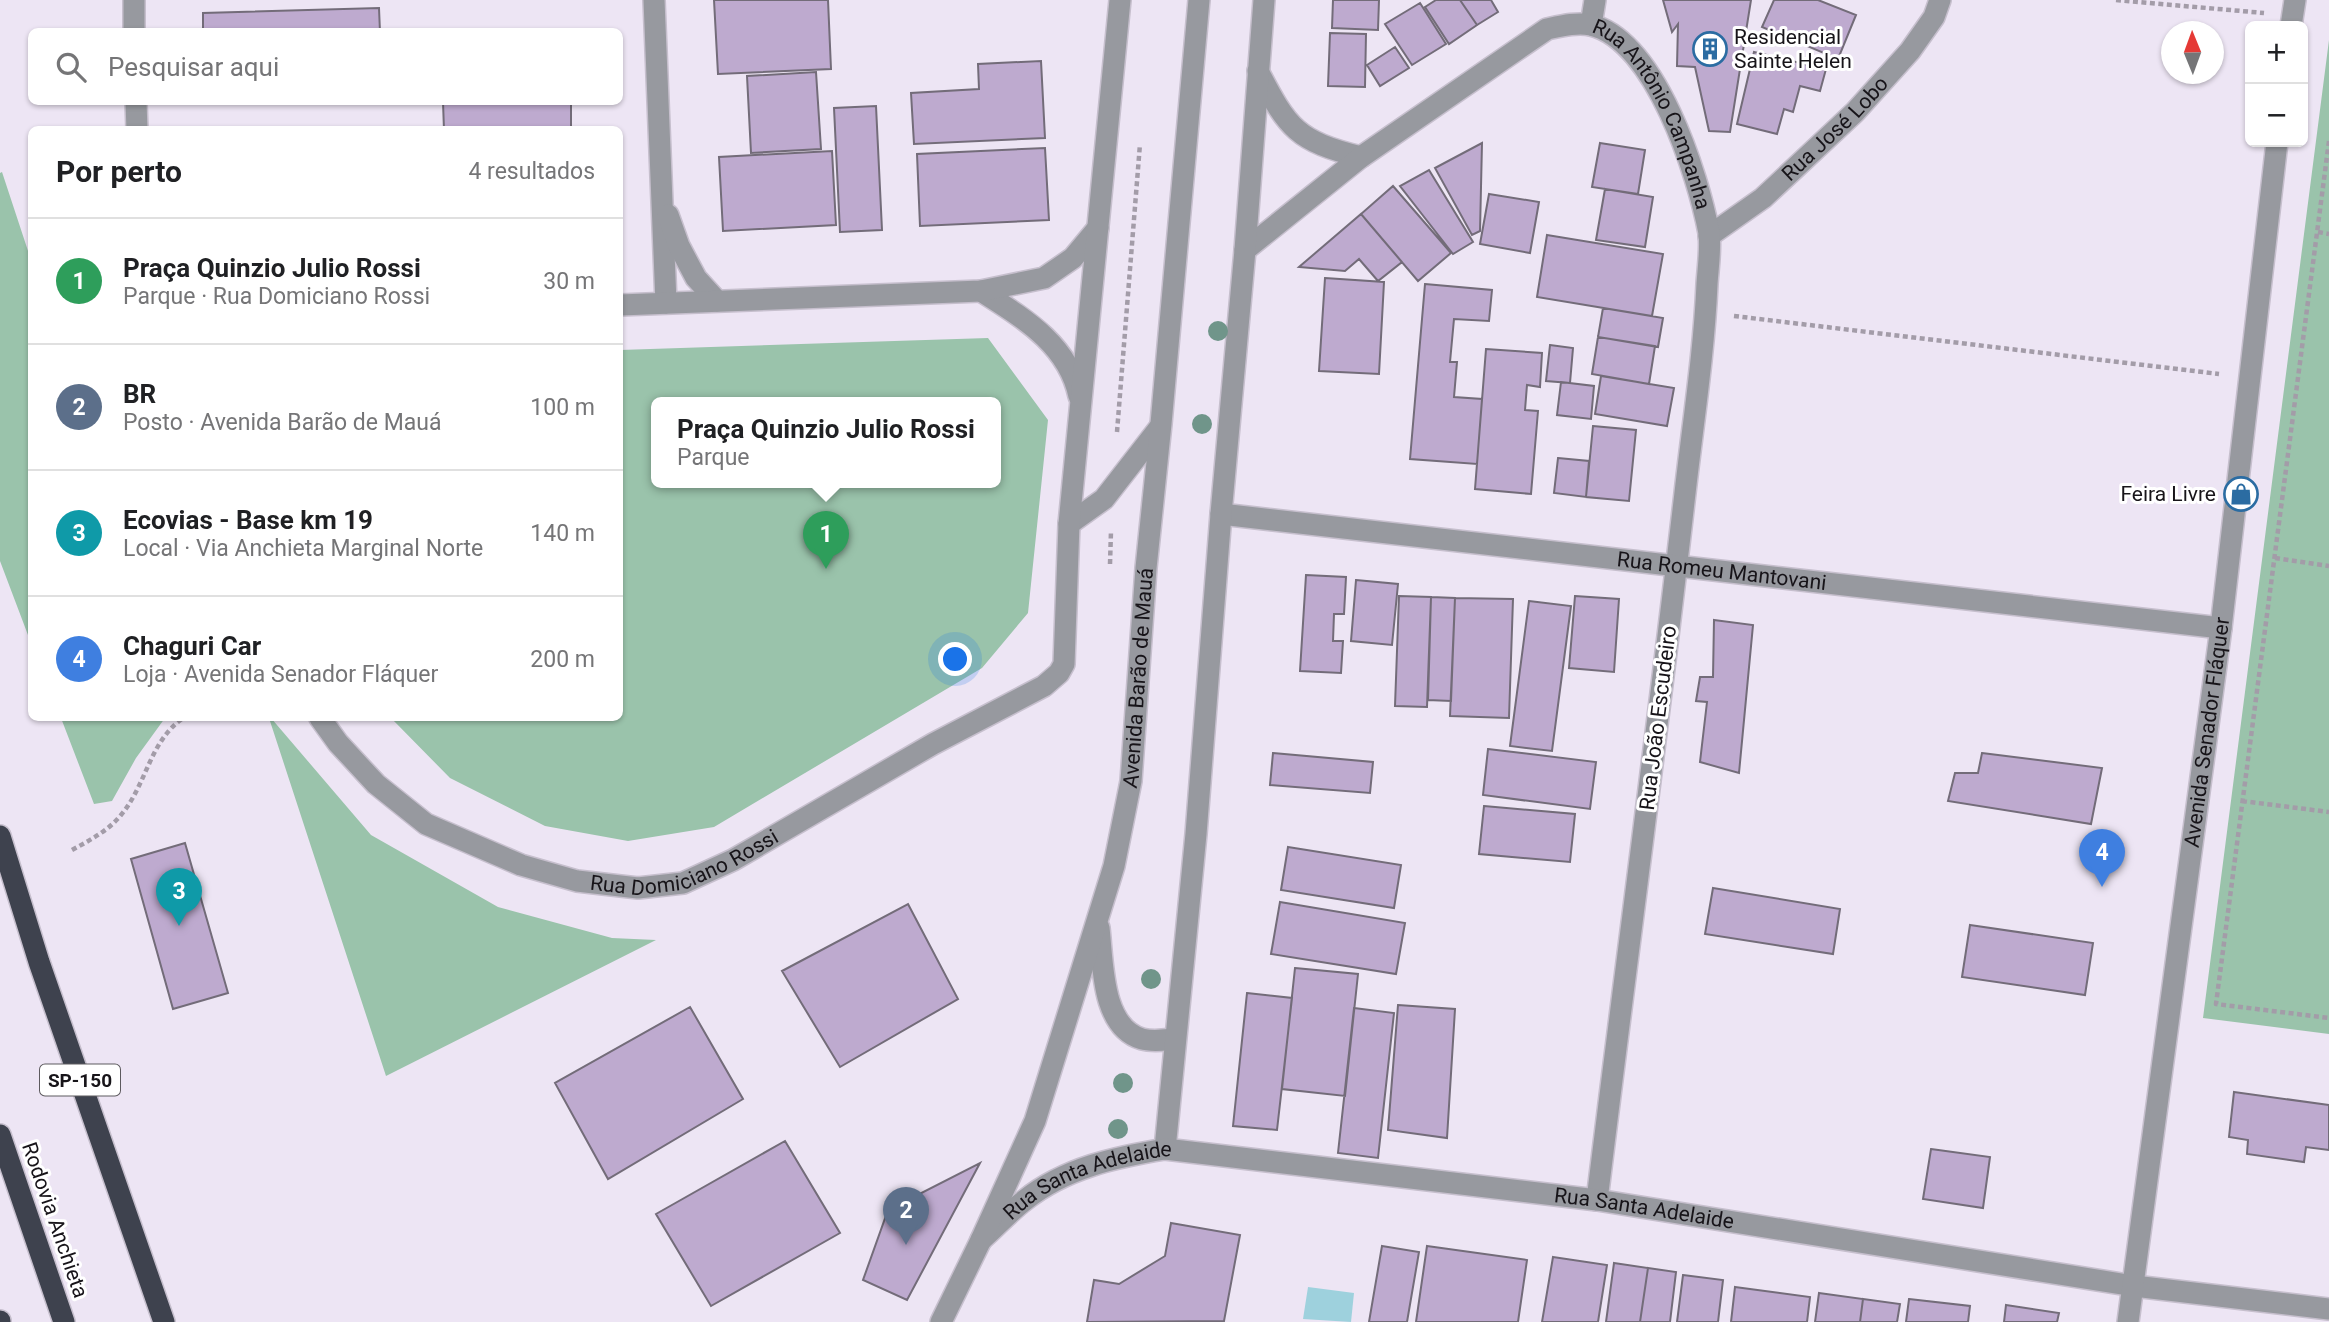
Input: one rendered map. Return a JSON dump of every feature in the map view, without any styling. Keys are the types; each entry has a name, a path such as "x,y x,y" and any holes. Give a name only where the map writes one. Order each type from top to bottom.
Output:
{"highway":[{"name":"SP-150","path":"0,836 39,962 164,1322"},
{"name":"Rodovia Anchieta","path":"0,1135 64,1322"}],"street":[{"path":"134,0 134,28"},
{"path":"654,0 666,303"},
{"path":"1069,524 1120,0"},
{"name":"Avenida Barão de Mauá","path":"941,1322 1035,1121 1114,866 1130,781 1146,568 1199,0"},
{"path":"1165,1149 1196,834 1264,0"},
{"name":"Rua Antônio Campanha","path":"1595,0 1591,25 1622,41 1640,63 1663,98 1683,138 1709,236"},
{"name":"Rua José Lobo","path":"1709,236 1763,198 1855,112 1910,51 1934,17 1940,0"},
{"path":"1245,250 1361,157 1547,29 1571,24 1591,25"},
{"path":"1257,69 1289,123 1325,148 1361,157"},
{"path":"136,105 137,126"},
{"name":"Avenida Senador Fláquer","path":"2128,1322 2221,628 2276,147"},
{"path":"662,197 679,246 696,278 717,301"},
{"path":"623,305 981,291 1044,278 1073,258 1098,228"},
{"name":"Rua João Escudeiro","path":"1597,1200 1677,566 1706,312 1709,236"},
{"path":"981,291 1030,322 1056,347 1075,377 1081,404"},
{"path":"1069,524 1104,499 1161,424"},
{"name":"Rua Romeu Mantovani","path":"1221,513 2221,628"},
{"name":"Rua Domiciano Rossi","path":"322,721 338,743 376,784 426,824 521,865 577,881 638,888 683,883 733,860 933,744 1031,694 1059,673 1063,664 1069,524"},
{"path":"1098,921 1107,995 1115,1016 1128,1031 1140,1039 1175,1039"},
{"name":"Rua Santa Adelaide","path":"981,1240 1026,1199 1068,1174 1116,1157 1165,1149 1597,1200 2134,1286 2329,1309"}],"path":[{"path":"2116,0 2293,14"},
{"path":"1117,435 1141,134"},
{"path":"2329,141 2216,1004 2329,1018"},
{"path":"2318,232 2329,234"},
{"path":"1706,312 2251,377"},
{"path":"1110,564 1112,489"},
{"path":"2275,558 2329,566"},
{"path":"72,850 105,831 123,813 163,735 179,721"},
{"path":"2242,801 2329,812"}],"green space":[{"path":"2329,40 2329,1034 2203,1018"},
{"path":"2,172 28,251 28,635 0,561"},
{"path":"988,338 1048,420 1028,613 982,668 714,827 628,841 545,826 450,778 394,721 623,721 623,350"},
{"path":"62,721 163,721 136,758 112,801 94,804"},
{"path":"270,721 274,721 371,835 498,907 612,938 656,940 386,1076"}],"water":[{"path":"1308,1287 1354,1293 1351,1322 1303,1319"}],"building":[{"path":"714,0 828,0 831,69 718,74"},
{"path":"1333,0 1379,0 1378,30 1332,28"},
{"path":"1436,0 1460,0 1477,25 1449,44 1425,7"},
{"path":"1460,0 1491,0 1498,12 1477,25"},
{"name":"Residencial Sainte Helen","path":"1663,0 1751,0 1730,132 1709,131 1695,67 1677,66 1678,24 1672,32"},
{"path":"1774,0 1818,0 1856,15 1838,59 1762,27"},
{"path":"1420,3 1446,44 1412,65 1385,24"},
{"path":"379,8 380,28 203,28 203,13"},
{"path":"1330,33 1366,34 1365,87 1328,86"},
{"path":"1395,47 1409,68 1380,86 1367,65"},
{"path":"1754,52 1826,69 1820,91 1800,86 1793,112 1784,109 1777,134 1737,124"},
{"path":"1041,61 1045,138 914,144 911,93 979,89 978,64"},
{"path":"816,72 821,149 751,153 747,76"},
{"path":"443,105 571,105 571,126 444,126"},
{"path":"876,106 882,230 840,232 834,108"},
{"path":"1482,143 1480,231 1472,235 1435,168"},
{"path":"1600,143 1645,150 1638,194 1592,187"},
{"path":"1045,148 1049,220 920,226 917,154"},
{"path":"832,151 836,225 723,231 719,157"},
{"path":"1429,170 1473,242 1453,254 1400,186"},
{"path":"1393,186 1451,253 1418,281 1361,214"},
{"path":"1605,189 1653,197 1645,247 1596,240"},
{"path":"1489,194 1539,202 1530,253 1480,244"},
{"path":"1361,214 1402,262 1378,281 1359,259 1345,271 1299,267"},
{"path":"1547,235 1663,254 1652,316 1537,297"},
{"path":"1325,278 1384,282 1379,374 1319,371"},
{"path":"1425,284 1492,290 1489,321 1454,319 1450,362 1457,362 1454,397 1482,399 1477,464 1410,459"},
{"path":"1603,308 1663,318 1658,347 1598,337"},
{"path":"1598,337 1655,346 1649,384 1592,374"},
{"path":"1550,345 1573,348 1570,383 1546,381"},
{"path":"1486,349 1542,353 1540,387 1527,385 1525,410 1538,411 1531,494 1475,489"},
{"path":"1601,376 1674,388 1667,426 1595,414"},
{"path":"1561,382 1594,386 1591,419 1557,415"},
{"path":"1593,426 1636,430 1629,501 1586,497"},
{"path":"1558,458 1589,461 1586,497 1554,493"},
{"path":"1306,575 1346,577 1344,614 1334,614 1333,641 1343,641 1341,673 1300,671"},
{"path":"1356,580 1398,584 1392,645 1351,641"},
{"path":"1399,596 1431,597 1427,707 1395,706"},
{"path":"1575,596 1619,599 1614,672 1569,668"},
{"path":"1431,597 1455,598 1451,701 1428,700"},
{"path":"1455,598 1513,599 1509,718 1450,716"},
{"path":"1529,601 1571,606 1552,751 1510,746"},
{"path":"1714,620 1753,625 1739,773 1700,762 1707,702 1696,701 1700,677 1713,677"},
{"path":"1488,749 1596,762 1590,809 1483,795"},
{"path":"1273,753 1373,762 1370,793 1270,785"},
{"path":"1982,753 2102,768 2091,824 1948,801 1955,773 1978,773"},
{"path":"1484,806 1575,814 1570,862 1479,854"},
{"path":"185,843 228,993 173,1009 131,859"},
{"path":"1288,847 1401,865 1394,908 1281,890"},
{"path":"1713,888 1840,909 1833,954 1705,934"},
{"path":"1280,902 1405,923 1396,974 1271,954"},
{"path":"908,904 958,999 840,1067 782,971"},
{"path":"1970,925 2093,943 2085,995 1962,977"},
{"path":"1295,968 1358,974 1345,1096 1282,1089"},
{"path":"1247,993 1292,998 1277,1130 1233,1126"},
{"path":"1398,1005 1455,1009 1447,1138 1388,1130"},
{"path":"690,1007 743,1099 608,1179 555,1083"},
{"path":"1354,1008 1394,1013 1378,1158 1338,1153"},
{"path":"2234,1092 2329,1105 2329,1150 2306,1147 2304,1162 2247,1154 2248,1140 2229,1137"},
{"path":"785,1141 840,1233 711,1306 656,1214"},
{"path":"1931,1149 1990,1157 1983,1208 1923,1199"},
{"path":"980,1163 907,1300 863,1280 888,1210"},
{"path":"1171,1223 1240,1235 1224,1321 1087,1322 1094,1280 1119,1284 1165,1256"},
{"path":"1382,1246 1419,1252 1407,1322 1369,1322"},
{"path":"1427,1246 1527,1260 1518,1322 1416,1322"},
{"path":"1553,1257 1607,1265 1598,1322 1542,1322"},
{"path":"1614,1263 1648,1268 1640,1322 1606,1322"},
{"path":"1648,1268 1676,1272 1670,1322 1640,1322"},
{"path":"1683,1275 1723,1280 1718,1322 1677,1322"},
{"path":"1735,1287 1810,1297 1807,1322 1731,1322"},
{"path":"1819,1293 1863,1299 1860,1322 1815,1322"},
{"path":"1863,1299 1900,1304 1897,1322 1860,1322"},
{"path":"1909,1299 1970,1306 1968,1322 1906,1322"},
{"path":"2006,1305 2059,1313 2057,1322 2004,1322"}],"place":[{"name":"Residencial Sainte Helen","path":"1710,49"},
{"name":"Feira Livre","path":"2241,494"},
{"name":"Praça Quinzio Julio Rossi","path":"826,569"},
{"name":"Chaguri Car","path":"2102,887"},
{"name":"Ecovias - Base km 19","path":"179,926"},
{"name":"BR","path":"906,1245"}]}
